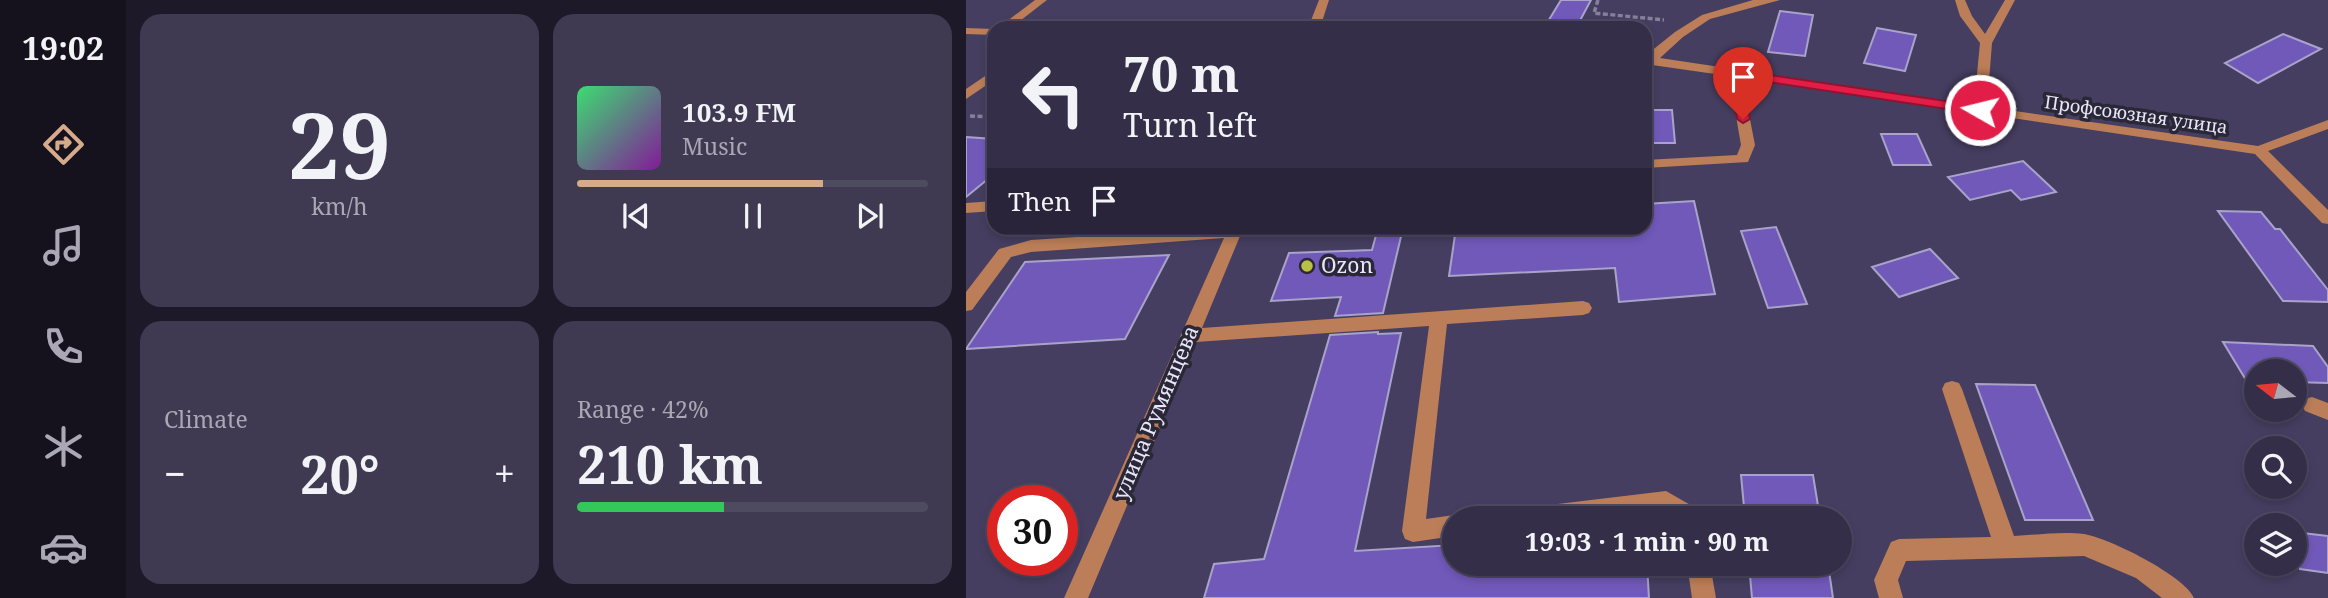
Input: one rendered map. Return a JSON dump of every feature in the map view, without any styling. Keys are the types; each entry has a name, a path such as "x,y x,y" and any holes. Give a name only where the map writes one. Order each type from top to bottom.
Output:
{"street":[{"path":"1014,21 1042,0"},
{"path":"1316,21 1324,0"},
{"path":"1652,56 1691,23 1730,8 1775,0"},
{"path":"1960,0 1966,16 1986,43"},
{"path":"1980,110 1986,43 2010,0"},
{"path":"966,31 987,32"},
{"name":"Профсоюзная улица","path":"1652,61 2259,150 2328,124"},
{"path":"1652,164 1743,159 1748,145 1735,73"},
{"path":"966,96 987,80"},
{"path":"2259,150 2328,219"},
{"path":"966,208 987,206"},
{"path":"966,305 1005,253 1031,246 1163,235"},
{"name":"улица Румянцева","path":"1076,598 1232,235"},
{"path":"1188,336 1583,308"},
{"path":"1439,318 1413,531 1442,527"},
{"path":"1952,389 2006,546"},
{"path":"1624,506 1666,501 1674,506"},
{"path":"1891,598 1886,580 1899,550 2084,545 2144,570 2182,598"},
{"path":"1701,576 1704,598"}],"path":[{"path":"1598,0 1594,13 1691,23"},
{"path":"966,116 987,117"}],"building":[{"path":"1561,0 1591,0 1580,21 1548,21"},
{"path":"1780,11 1813,15 1805,56 1768,52"},
{"path":"1877,28 1916,35 1905,71 1864,63"},
{"path":"2283,34 2321,49 2258,83 2225,63"},
{"path":"1652,110 1672,110 1675,143 1652,143"},
{"path":"1881,134 1917,134 1931,165 1893,165"},
{"path":"966,137 987,138 987,180 966,197"},
{"path":"2023,161 2056,192 2021,200 2011,190 1970,200 1948,177"},
{"path":"1694,201 1715,294 1619,302 1615,268 1449,276 1455,235 1652,235 1652,204"},
{"path":"2218,211 2261,212 2275,229 2280,229 2328,290 2328,302 2283,301"},
{"path":"1776,227 1807,304 1768,308 1741,231"},
{"path":"1376,235 1401,235 1383,313 1335,316 1341,297 1271,301 1289,253 1372,250"},
{"path":"1930,249 1958,278 1899,297 1872,267"},
{"path":"1169,255 1125,339 966,349 1025,262"},
{"path":"1401,333 1355,551 1442,546 1442,576 1648,576 1649,598 1204,598 1214,564 1264,559 1330,335"},
{"path":"2223,342 2313,346 2328,367 2328,383 2307,382 2307,359 2244,359 2244,377"},
{"path":"1976,384 2035,385 2093,520 2025,520"},
{"path":"1741,475 1813,475 1818,506 1744,506"},
{"path":"2307,534 2328,536 2328,573 2307,570"},
{"path":"1750,576 1830,576 1833,598 1752,598"}],"place":[{"name":"Ozon","path":"1307,266"}],"route":[{"path":"1743,119 1735,73 1980,110"}]}
